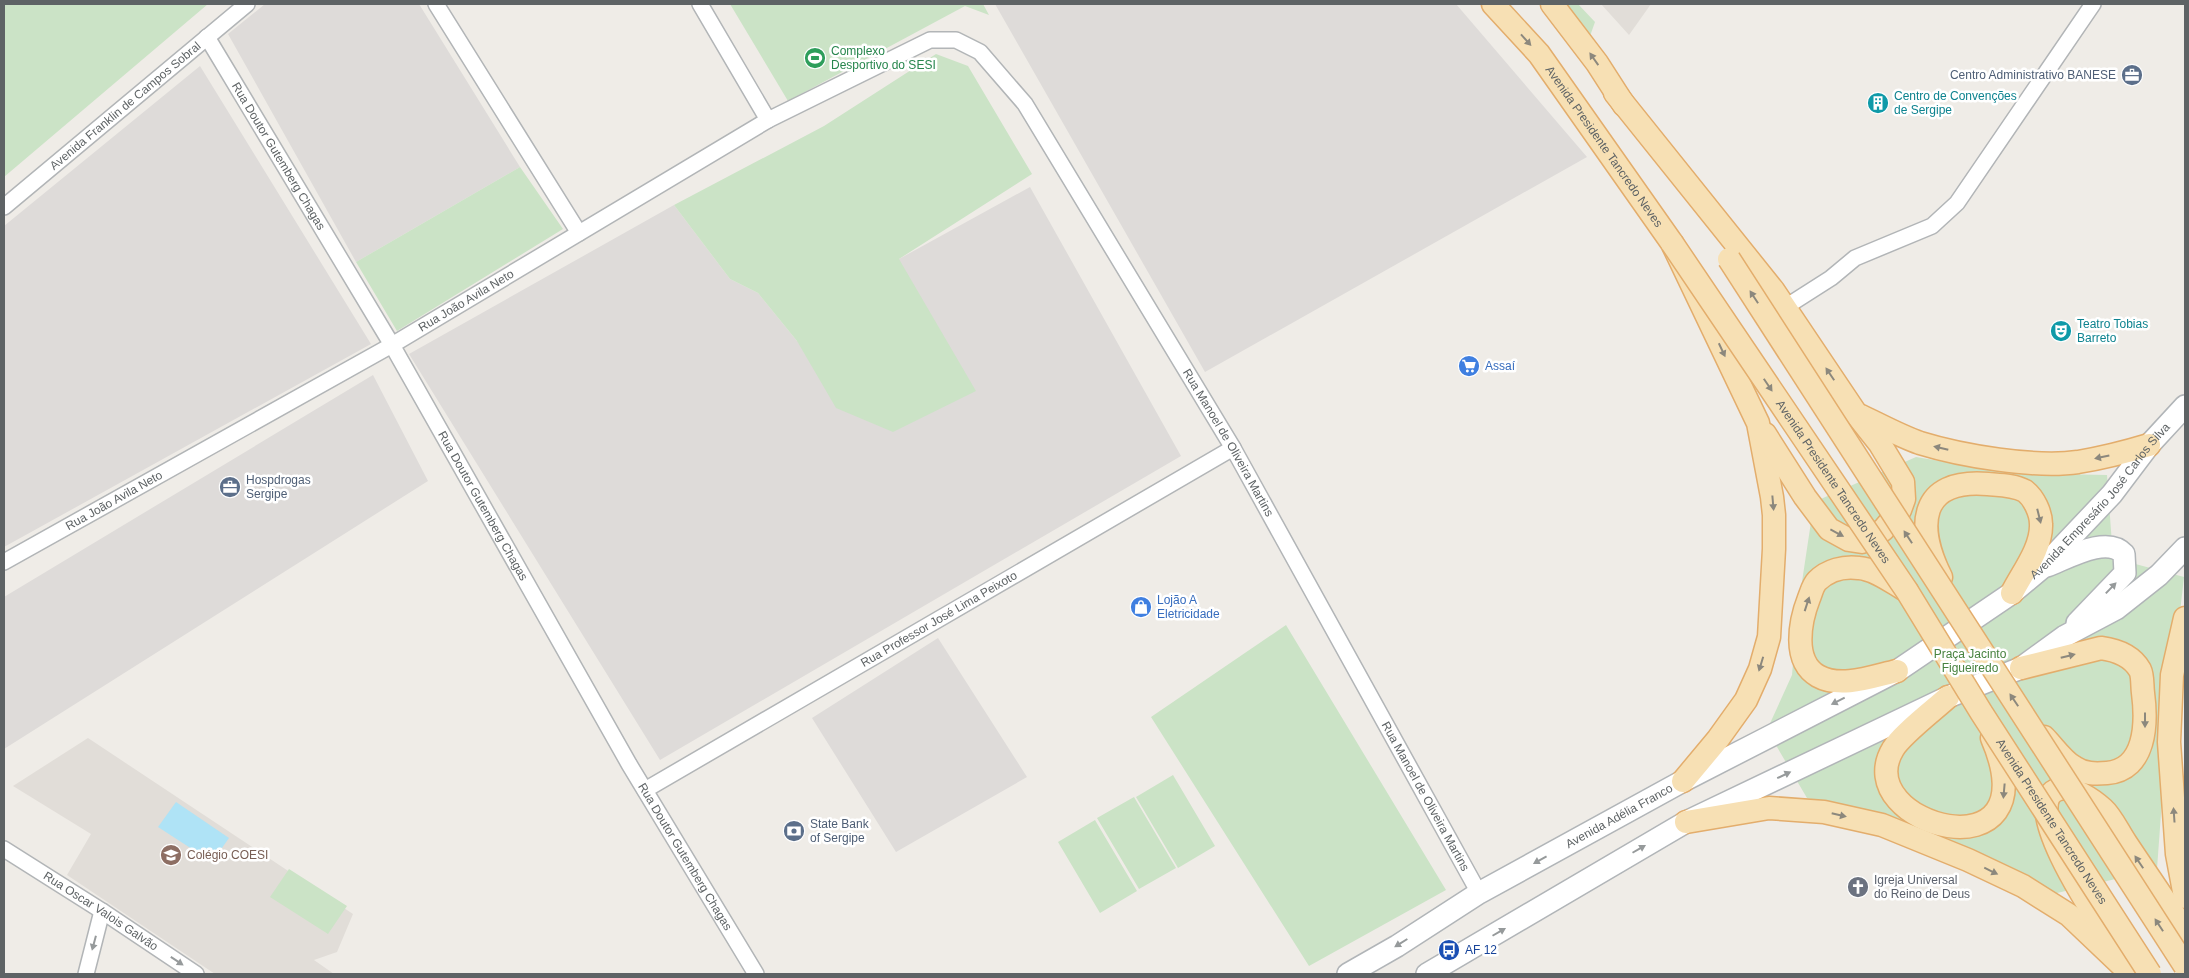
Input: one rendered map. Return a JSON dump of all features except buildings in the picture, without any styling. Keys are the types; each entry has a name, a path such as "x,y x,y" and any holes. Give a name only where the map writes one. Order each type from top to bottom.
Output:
{"main road":[{"name":"Avenida Presidente Tancredo Neves","path":"1493,4 1539,54 1672,243 1907,591 2137,974"},
{"path":"1552,4 1580,39 1729,259 2185,966"},
{"path":"1616,93 1767,283 1857,415 1880,444 1903,482 1904,499 1900,510 1882,530 1862,542 1849,540 1829,529 1805,497 1758,423 1672,243"},
{"name":"Avenida Empresário José Carlos Silva","path":"1897,671 2012,593 2042,568 2112,494 2149,445 2185,406"},
{"path":"1857,415 1919,443 1976,456 2022,461 2060,464 2079,462 2149,445"},
{"path":"1683,780 1718,739 1746,700 1760,669 1768,637 1774,549 1774,515 1758,423"},
{"path":"1953,608 1952,598 1931,557 1926,536 1926,515 1931,506 1946,489 1957,484 2007,486 2024,491 2032,497 2042,523 2039,541 2012,593"},
{"path":"2042,568 2102,546 2114,547 2124,554 2125,573 2065,636"},
{"path":"2021,668 2065,636 2116,609 2159,574 2185,548"},
{"path":"1897,671 1857,680 1828,679 1819,676 1811,670 1802,652 1800,631 1802,619 1815,583 1824,574 1835,570 1861,568 1907,591"},
{"path":"2185,618 2172,674 2169,742 2177,854 2185,897"},
{"path":"1427,974 1686,822 1948,697 2021,668 2101,648 2114,650 2125,656 2140,672 2145,715 2144,735 2134,760 2121,770 2098,774 2079,770 2071,766 2028,721"},
{"name":"Avenida Adélia Franco","path":"1348,974 1397,946 1479,894 1683,780 1897,671"},
{"path":"1948,697 1897,742 1888,759 1888,781 1895,798 1906,809 1934,823 1951,827 1966,827 1979,823 1997,809 2004,800 2005,788 2000,758 1981,712"},
{"path":"2137,974 2059,855 2049,827 2047,809 2052,794 2066,789 2073,790 2104,809 2185,931"},
{"path":"1686,822 1769,808 1824,812 1882,825 1968,860 2023,886 2069,915 2137,974"}],"street":[{"name":"Avenida Franklin de Campos Sobral","path":"4,207 247,4"},
{"path":"436,4 579,232"},
{"path":"700,4 768,120"},
{"path":"1784,308 1831,278 1855,258 1932,226 1957,203 2094,4"},
{"name":"Rua Doutor Gutemberg Chagas","path":"207,37 392,345 645,790 756,974"},
{"name":"Rua João Avila Neto","path":"4,562 392,345 768,120 930,40"},
{"name":"Rua Manoel de Oliveira Martins","path":"930,40 956,40 980,52 1025,104 1233,448 1479,894"},
{"name":"Rua Professor José Lima Peixoto","path":"645,790 1233,448"},
{"name":"Rua Oscar Valois Galvão","path":"4,849 102,911 196,974"},
{"path":"86,974 102,911"}],"shaded area":[{"path":"265,4 419,4 520,167 356,262 228,34"},
{"path":"995,4 1456,4 1587,157 1205,372"},
{"path":"1601,4 1651,4 1629,35"},
{"path":"200,66 371,344 4,547 4,226"},
{"path":"1030,187 1181,456 660,760 409,354 674,205 730,279 758,293 797,341 899,259"},
{"path":"373,375 428,481 4,749 4,597"},
{"path":"938,638 1027,777 896,852 812,718"},
{"name":"Colégio COESI","path":"88,738 353,914 337,952 314,960 334,974 215,974 67,875 91,834 13,786"}],"green space":[{"path":"4,4 208,4 4,177"},
{"name":"Complexo Desportivo do SESI","path":"730,4 983,4 989,15 965,6 788,101"},
{"path":"1561,4 1578,4 1595,22 1590,36"},
{"path":"936,54 968,66 1032,174 899,259 976,391 893,432 836,408 797,341 758,293 730,279 674,205 824,126"},
{"path":"520,167 563,229 397,331 356,262"},
{"name":"Praça Jacinto Figueiredo","path":"1916,457 2011,473 2107,475 2113,558 2184,577 2168,717 2157,869 2053,894 1888,817 1807,798 1767,730 1792,675 1797,615 1814,502"},
{"path":"1286,625 1446,890 1309,966 1151,717"},
{"path":"1173,775 1215,846 1178,868 1136,797"},
{"path":"1134,797 1176,868 1139,889 1097,818"},
{"path":"1095,820 1137,891 1100,913 1058,842"},
{"path":"289,869 347,906 328,934 270,897"}],"water":[{"path":"176,802 229,838 212,862 158,827"}],"place":[{"name":"Complexo Desportivo do SESI","path":"815,58"},
{"name":"Centro Administrativo BANESE","path":"2132,75"},
{"name":"Centro de Convenções de Sergipe","path":"1878,103"},
{"name":"Teatro Tobias Barreto","path":"2061,331"},
{"name":"Assaí","path":"1469,366"},
{"name":"Hospdrogas Sergipe","path":"230,487"},
{"name":"Lojão A Eletricidade","path":"1141,607"},
{"name":"State Bank of Sergipe","path":"794,831"},
{"name":"Colégio COESI","path":"171,855"},
{"name":"Igreja Universal do Reino de Deus","path":"1858,887"},
{"name":"AF 12","path":"1449,950"}]}
